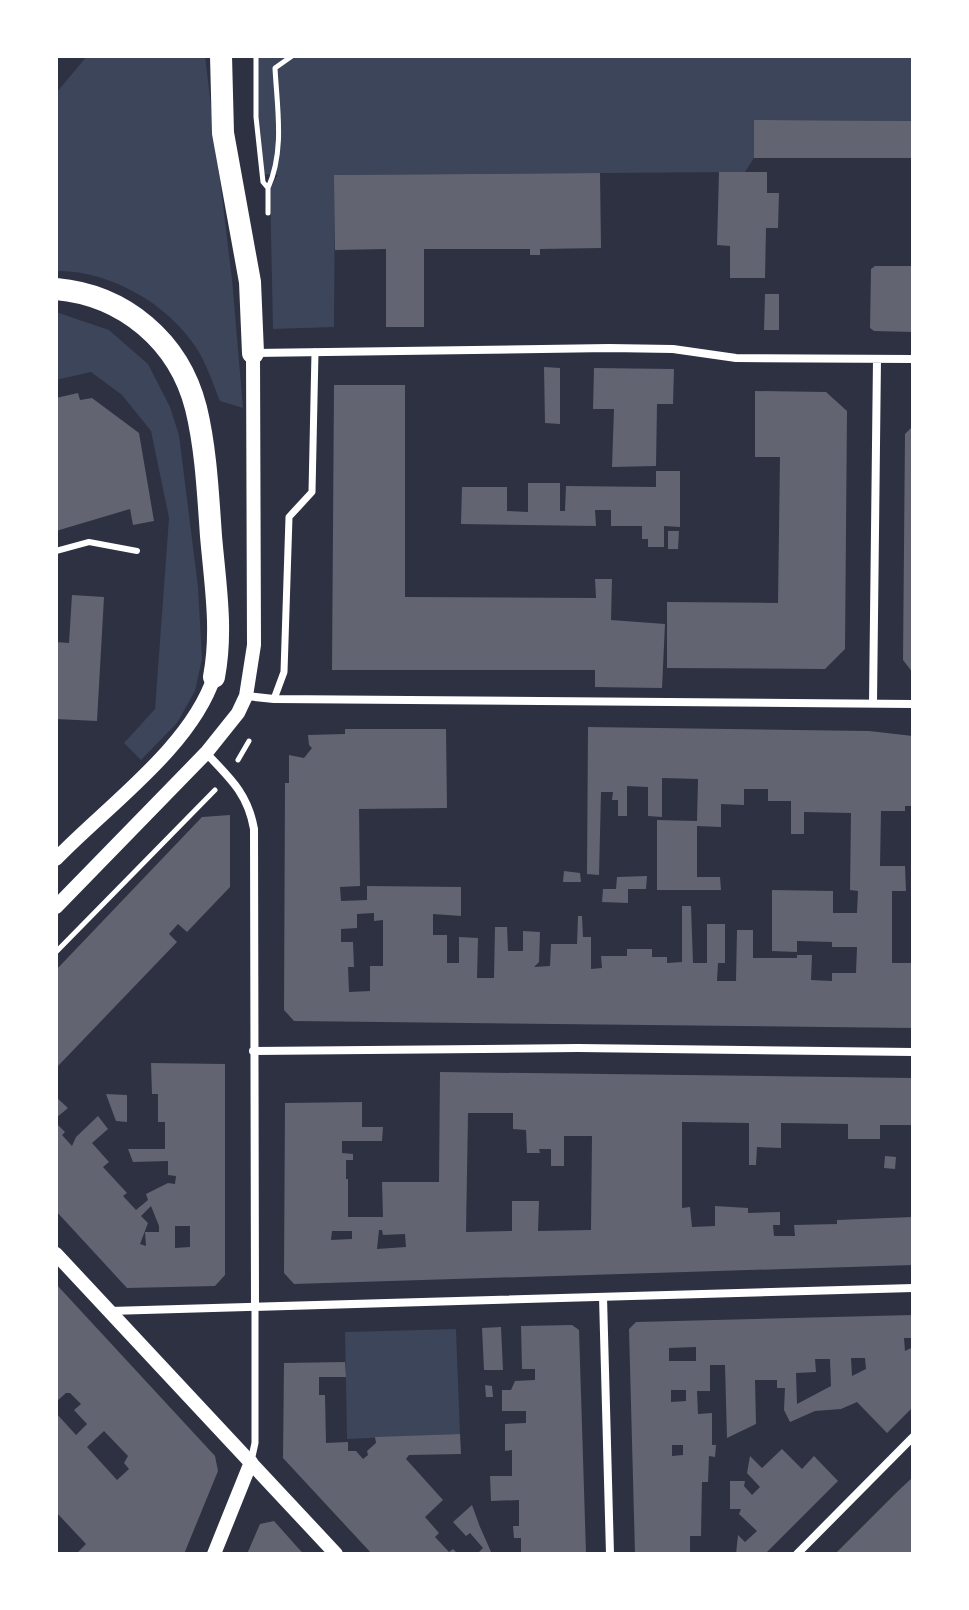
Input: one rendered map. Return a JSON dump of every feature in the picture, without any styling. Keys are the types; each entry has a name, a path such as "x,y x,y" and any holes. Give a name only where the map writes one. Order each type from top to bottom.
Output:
{"highway":[{"path":"221,56 223,133 250,282 253,353"},
{"path":"56,289 91,295 128,311 169,350 183,375 195,406 206,474 218,621 214,677"}],"street":[{"path":"56,907 206,753 238,713 246,696 254,645 253,353 660,349 736,358 913,359"},
{"path":"274,699 284,672 289,517 312,492 315,352"},
{"path":"873,703 877,359"},
{"path":"56,859 185,732 207,696 214,677"},
{"path":"246,696 274,699 913,704"},
{"path":"206,753 241,792 250,809 254,829 255,1443 251,1462 214,1554"},
{"path":"253,1051 578,1048 913,1052"},
{"path":"56,1254 336,1554"},
{"path":"109,1311 913,1288"},
{"path":"603,1297 610,1554"},
{"path":"797,1554 913,1437"}],"lane":[{"path":"56,551 89,542 137,551"}],"path":[{"path":"256,56 256,117 263,182"},
{"path":"268,188 276,168 275,68 292,56"},
{"path":"56,952 228,776 251,738"}],"shaded area":[{"path":"87,56 205,56 232,279 243,408 220,401 197,349 154,304 117,283 97,276 56,271 56,93"},
{"path":"257,56 913,56 913,121 754,120 754,158 745,172 335,175 334,327 273,329 270,187 278,175 263,174 254,86"},
{"path":"56,312 109,330 148,364 170,407 179,435 198,587 202,659 195,691 177,723 141,760 124,743 155,709 169,518 151,431 122,395 91,372 56,380"},
{"path":"456,1329 460,1434 347,1439 345,1332"}],"building":[{"path":"754,120 913,121 913,158 754,158"},
{"path":"719,172 767,172 767,193 779,193 778,228 766,228 765,278 730,278 730,246 717,245"},
{"path":"600,173 601,248 540,249 540,255 530,255 530,249 424,249 424,327 386,327 386,249 335,250 334,175"},
{"path":"875,266 913,266 913,332 874,331 870,328 871,269"},
{"path":"765,294 779,294 779,330 764,330"},
{"path":"544,367 560,368 560,424 545,423"},
{"path":"594,368 674,369 673,404 657,404 656,466 612,467 614,409 593,409"},
{"path":"334,385 405,385 405,597 596,598 595,579 612,579 611,620 665,624 662,688 595,687 595,670 332,670"},
{"path":"755,391 826,392 847,411 845,649 825,669 667,668 667,602 778,603 780,457 755,457"},
{"path":"78,393 80,400 92,398 139,433 154,521 133,525 130,509 56,531 56,398"},
{"path":"913,426 913,673 903,660 905,434"},
{"path":"656,471 680,471 680,527 664,526 664,547 648,547 648,539 642,539 642,526 611,526 611,510 595,510 596,526 461,524 462,487 507,487 507,511 528,512 528,483 560,483 560,511 565,511 566,486 656,487"},
{"path":"668,531 679,531 678,549 668,549"},
{"path":"72,595 104,597 97,721 56,719 56,642 69,643"},
{"path":"588,727 869,731 913,736 913,806 905,806 905,811 881,811 880,866 905,866 906,891 892,891 892,963 913,963 913,1028 294,1021 284,1010 285,783 289,783 289,755 304,758 312,748 308,735 345,734 345,729 446,729 447,808 359,809 360,886 340,887 341,901 367,900 367,886 461,887 461,916 433,914 433,935 447,935 447,963 459,963 459,937 478,938 477,978 494,978 495,927 507,927 508,951 523,951 523,931 540,932 539,962 534,967 550,966 551,944 577,944 578,916 582,916 583,937 591,937 591,969 602,968 601,956 627,956 627,949 652,949 652,957 667,957 667,963 682,962 682,906 691,906 693,963 707,963 707,924 725,924 725,963 718,963 717,981 736,981 737,930 753,930 753,958 812,955 811,980 832,981 832,973 856,973 857,947 832,947 832,942 797,941 797,952 772,951 772,890 833,891 833,913 857,913 858,891 850,890 851,813 804,812 804,834 791,834 791,801 768,801 768,789 744,789 744,805 721,804 721,827 697,826 697,877 720,877 721,890 657,890 657,820 697,821 698,779 662,778 662,817 648,816 648,787 627,786 627,816 618,816 618,800 612,800 613,792 601,792 599,875 587,874","holes":["374,913 374,921 383,920 383,966 370,966 370,991 349,992 348,967 354,967 353,942 341,942 341,929 357,928 357,914"]},
{"path":"230,815 230,887 187,932 178,924 169,934 177,942 58,1066 56,970 202,817"},
{"path":"564,871 580,873 581,882 563,882"},
{"path":"647,876 646,889 628,889 628,903 602,902 603,889 616,889 617,877"},
{"path":"151,1063 225,1064 225,1275 215,1286 127,1288 56,1211 56,1123 72,1146 76,1137 98,1116 108,1129 92,1143 109,1162 103,1167 127,1193 123,1196 136,1210 148,1200 146,1194 168,1183 175,1184 176,1176 168,1175 168,1161 133,1162 128,1149 165,1149 165,1122 158,1122 158,1094 152,1094","holes":["151,1206 159,1232 145,1232 146,1246 140,1244 148,1223 141,1216","175,1226 190,1226 190,1247 175,1248"]},
{"path":"440,1072 913,1078 913,1125 880,1125 880,1139 848,1139 848,1124 781,1123 781,1148 757,1147 756,1165 749,1165 749,1123 682,1122 682,1208 690,1207 692,1227 715,1226 715,1206 748,1208 748,1213 780,1212 780,1225 773,1225 774,1236 795,1236 794,1225 913,1217 913,1265 294,1284 284,1273 285,1103 362,1102 362,1127 383,1127 382,1141 342,1141 342,1153 353,1154 353,1160 346,1160 348,1217 383,1217 382,1182 439,1182","holes":["468,1113 513,1113 513,1129 526,1130 527,1153 551,1149 551,1166 564,1166 564,1136 592,1136 591,1230 538,1231 539,1201 512,1201 512,1231 466,1232","379,1230 383,1235 405,1234 406,1247 377,1249","332,1231 352,1231 352,1239 331,1240"]},
{"path":"106,1094 127,1095 127,1122 116,1121"},
{"path":"56,1097 68,1108 56,1118"},
{"path":"885,1156 896,1157 895,1169 884,1168"},
{"path":"56,1284 215,1456 218,1471 184,1554 76,1554 86,1544 56,1512 56,1413 76,1435 87,1424 74,1410 81,1404 70,1393 56,1402","holes":["104,1431 128,1456 124,1463 129,1469 117,1480 87,1447"]},
{"path":"913,1315 913,1338 904,1338 905,1351 913,1347 913,1407 887,1433 857,1402 841,1409 815,1411 790,1422 784,1410 785,1388 777,1388 777,1380 755,1380 756,1424 727,1438 725,1365 710,1365 710,1391 697,1391 698,1414 712,1413 712,1445 716,1445 715,1457 709,1456 708,1482 702,1482 701,1536 690,1536 690,1554 635,1554 629,1329 636,1322","holes":["696,1347 696,1361 669,1361 669,1348","851,1358 865,1358 866,1369 852,1376","815,1359 830,1359 831,1386 797,1404 796,1373 816,1372","671,1390 686,1390 686,1401 671,1402","672,1445 683,1445 683,1455 672,1456"]},
{"path":"572,1325 579,1330 586,1554 521,1554 521,1538 514,1538 513,1526 519,1526 519,1500 491,1501 490,1476 512,1476 512,1450 505,1451 505,1424 526,1423 526,1411 502,1411 502,1390 511,1390 515,1381 535,1380 535,1369 522,1369 521,1326"},
{"path":"501,1327 503,1370 484,1370 482,1328"},
{"path":"345,1362 346,1377 319,1377 319,1395 325,1395 326,1443 348,1442 348,1451 356,1451 363,1459 376,1443 375,1437 460,1434 461,1454 409,1455 406,1459 443,1500 425,1517 439,1533 435,1537 449,1552 453,1549 458,1554 372,1554 283,1458 284,1363"},
{"path":"485,1385 492,1386 493,1397 486,1397"},
{"path":"782,1449 802,1469 814,1456 838,1481 765,1554 736,1554 738,1535 745,1542 757,1531 739,1514 741,1509 730,1509 730,1481 745,1481 744,1486 752,1495 760,1487 747,1473 750,1456 762,1468"},
{"path":"913,1477 913,1554 835,1554 899,1490"},
{"path":"472,1505 492,1554 477,1554 483,1548 470,1533 466,1536 453,1522"},
{"path":"274,1521 304,1554 247,1554 260,1524"}]}
